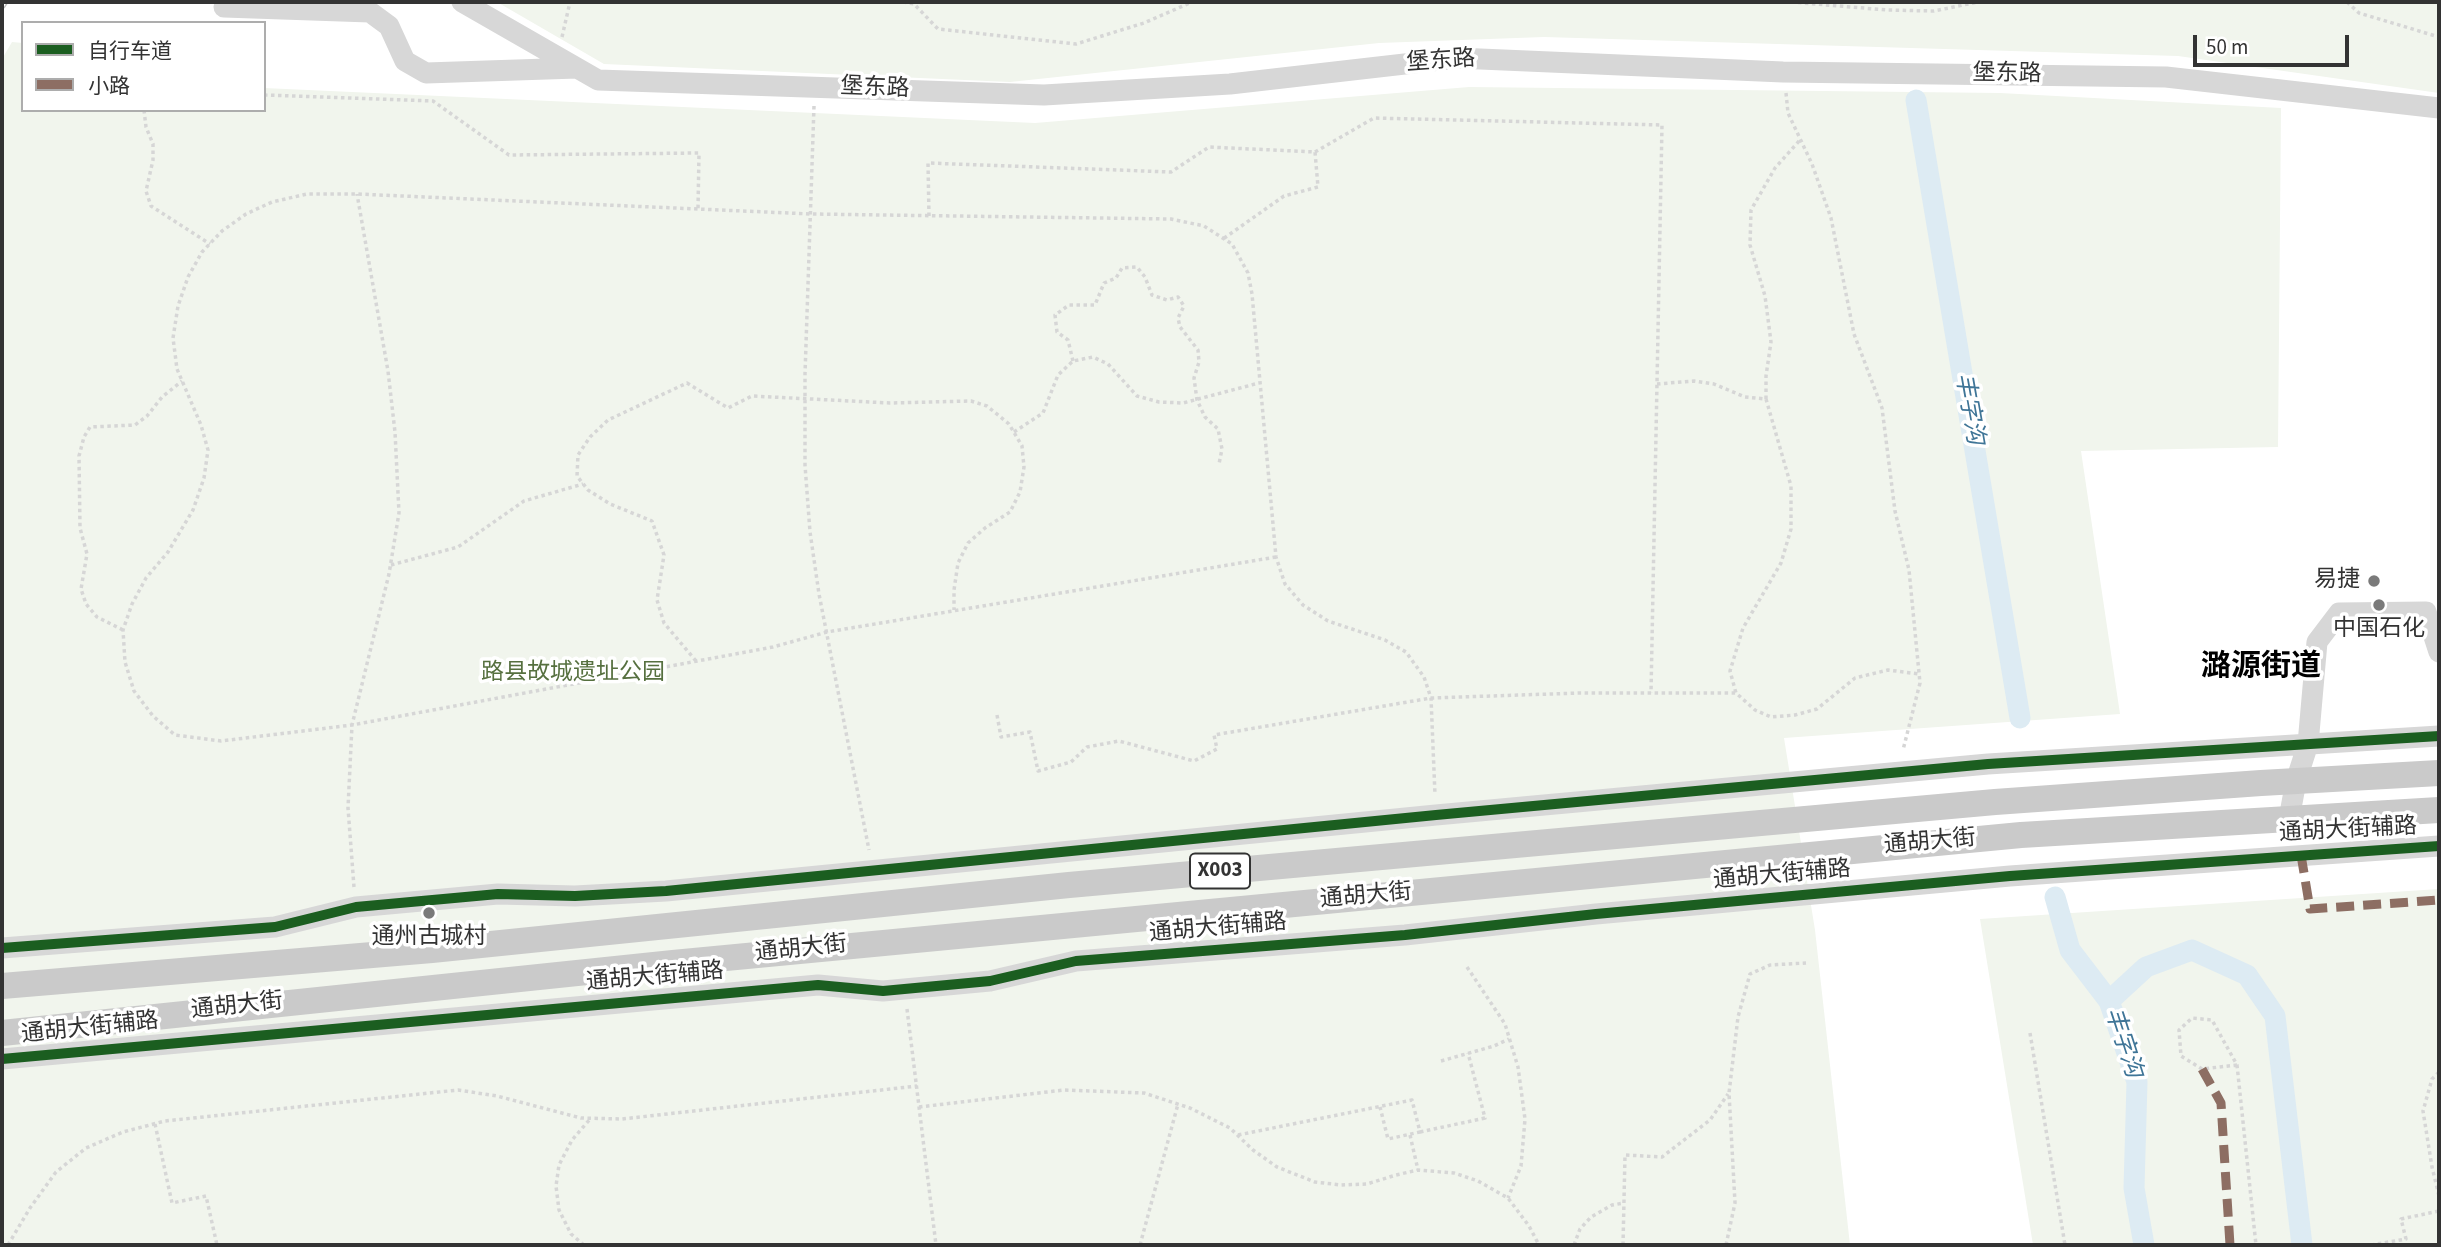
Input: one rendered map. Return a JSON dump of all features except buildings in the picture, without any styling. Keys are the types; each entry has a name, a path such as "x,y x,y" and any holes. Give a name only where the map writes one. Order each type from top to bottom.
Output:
{"main road":[{"name":"通胡大街","path":"2,986 405,952 1399,854 2098,793 2439,773"},
{"name":"通胡大街","path":"2,1032 673,962 2021,835 2439,810"}],"street":[{"name":"堡东路","path":"462,2 598,80 1044,95 1230,83 1457,58 1783,72 2166,77 2439,108"},
{"path":"224,7 370,12 389,26 405,61 426,73 579,68"},
{"path":"2289,818 2296,781 2308,744 2317,642 2339,613 2426,612 2439,652"},
{"path":"2,948 275,927 356,907 498,894 575,896 666,891 1988,764 2439,736"},
{"name":"通胡大街辅路","path":"2,1059 792,987 818,985 883,991 990,981 1076,961 1405,935 1596,914 2010,876 2439,846"}],"path":[{"path":"556,55 570,2"},
{"path":"903,2 914,4 938,29 1076,44 1144,23 1192,2"},
{"path":"1791,2 1934,11 1978,2"},
{"path":"2347,2 2359,13 2439,37"},
{"path":"1783,72 1788,113 1812,164 1831,218 1854,334 1882,408 1895,511 1909,570 1920,683 1901,756"},
{"path":"815,87 805,465 810,532 869,850"},
{"path":"266,95 433,102 509,155 699,153 698,209"},
{"path":"144,112 146,127 153,144 153,160 146,191 151,206 210,244"},
{"path":"929,216 928,163 1171,172 1209,147 1315,152 1374,118 1662,125 1651,693"},
{"path":"1801,139 1775,168 1751,211 1750,245 1765,296 1771,342 1766,399 1791,486 1791,529 1781,563 1743,628 1730,671 1736,693 1755,710 1771,717 1795,715 1817,709 1855,678 1888,670 1919,674"},
{"path":"1223,239 1284,196 1318,187 1315,152"},
{"path":"1276,557 827,632 773,646 352,725 221,741 175,735 153,716 134,691 125,662 123,630 132,604 145,578 168,552 193,510 204,478 208,450 201,425 177,369 173,338 178,306 188,277 202,252 222,231 246,214 272,202 307,194 356,194 811,214 1171,219 1204,226 1232,244 1248,273 1276,557 1285,584 1303,605 1328,621 1385,640 1406,652 1424,677 1431,698 1436,815"},
{"path":"356,194 388,371 395,432 399,513 391,565 352,725 348,808 356,907"},
{"path":"1073,360 1068,340 1057,332 1055,315 1069,305 1095,305 1104,284 1116,278 1122,268 1137,267 1145,277 1152,295 1167,300 1178,297 1184,306 1178,318 1180,327 1198,350 1199,362 1194,378 1197,400 1205,417 1218,429 1222,449 1219,464"},
{"path":"1014,432 1042,413 1058,375 1073,360 1093,357 1108,364 1137,396 1159,402 1183,403 1260,382"},
{"path":"123,630 97,617 86,604 81,589 87,554 80,528 79,456 84,437 90,428 135,425 182,381"},
{"path":"1657,384 1694,381 1714,384 1745,397 1766,399"},
{"path":"696,661 664,623 657,600 664,555 652,521 611,504 588,490 577,477 578,455 590,437 608,420 687,383 728,408 752,396 890,403 971,401 987,406 1009,424 1022,446 1024,467 1020,492 1010,512 968,543 958,562 954,610"},
{"path":"391,565 458,547 524,501 583,484"},
{"path":"997,715 1001,737 1030,732 1038,771 1071,762 1087,747 1119,741 1194,761 1217,749 1214,735 1431,698 1580,693 1736,693"},
{"path":"1726,1245 1735,1203 1729,1093 1738,1017 1750,974 1770,965 1806,963"},
{"path":"1467,967 1505,1024 1518,1067 1525,1119 1521,1166 1508,1198"},
{"path":"906,1000 936,1245"},
{"path":"2237,1065 2202,1069 2181,1056 2179,1030 2192,1018 2213,1020 2237,1065 2256,1245"},
{"path":"2030,1033 2065,1245"},
{"path":"1441,1061 1494,1046 1510,1038"},
{"path":"1380,1107 1388,1139 1485,1118 1468,1053"},
{"path":"2439,1072 2432,1079 2423,1111 2439,1196"},
{"path":"8,1245 56,1171 86,1148 124,1132 155,1124 458,1090 497,1096 580,1118 622,1119 917,1086"},
{"path":"919,1107 1065,1090 1144,1093 1178,1104 1230,1128 1277,1167 1315,1182 1367,1184 1418,1170 1454,1173 1478,1181 1508,1198 1529,1226 1539,1245"},
{"path":"1623,1245 1625,1155 1662,1157 1710,1121 1729,1093"},
{"path":"1238,1135 1412,1100 1420,1132"},
{"path":"1140,1245 1178,1104"},
{"path":"584,1245 572,1234 559,1210 556,1186 559,1165 572,1140 591,1118"},
{"path":"155,1124 172,1203 206,1196 216,1245"},
{"path":"1410,1135 1418,1170"},
{"path":"1574,1245 1580,1229 1591,1217 1612,1205 1624,1203"},
{"path":"2371,1245 2406,1239 2401,1219 2439,1210"}],"green space":[{"path":"497,2 2439,2 2439,93 2178,56 1544,37 1379,43 1010,82 604,64"},
{"name":"路县故城遗址公园","path":"12,42 21,43 21,112 266,112 266,88 1035,123 1469,87 2000,93 2281,108 2278,447 2081,451 2120,714 1784,738 1815,930 1850,1245 2,1245 2,59"},
{"path":"2439,889 2439,1245 2033,1245 1980,919"}],"waterway":[{"name":"丰字沟","path":"1916,100 2020,718"},
{"name":"丰字沟","path":"2055,897 2070,950 2109,1001 2137,1082 2134,1188 2144,1245"},
{"path":"2109,1001 2146,967 2192,950 2247,975 2275,1016 2302,1245"}],"marked path":[{"path":"2301,855 2310,909 2439,900"},
{"path":"2202,1069 2221,1103 2230,1245"}],"cycle path":[{"path":"2,948 275,927 356,907 498,894 575,896 666,891 1988,764 2439,736"},
{"path":"2,1059 818,985 883,991 990,981 1076,961 1405,935 1596,914 2010,876 2439,846"}],"place":[{"name":"易捷","path":"2374,581"},
{"name":"中国石化","path":"2379,605"},
{"name":"通州古城村","path":"429,913"}],"district":[{"name":"潞源街道","path":"2261,668"}]}
